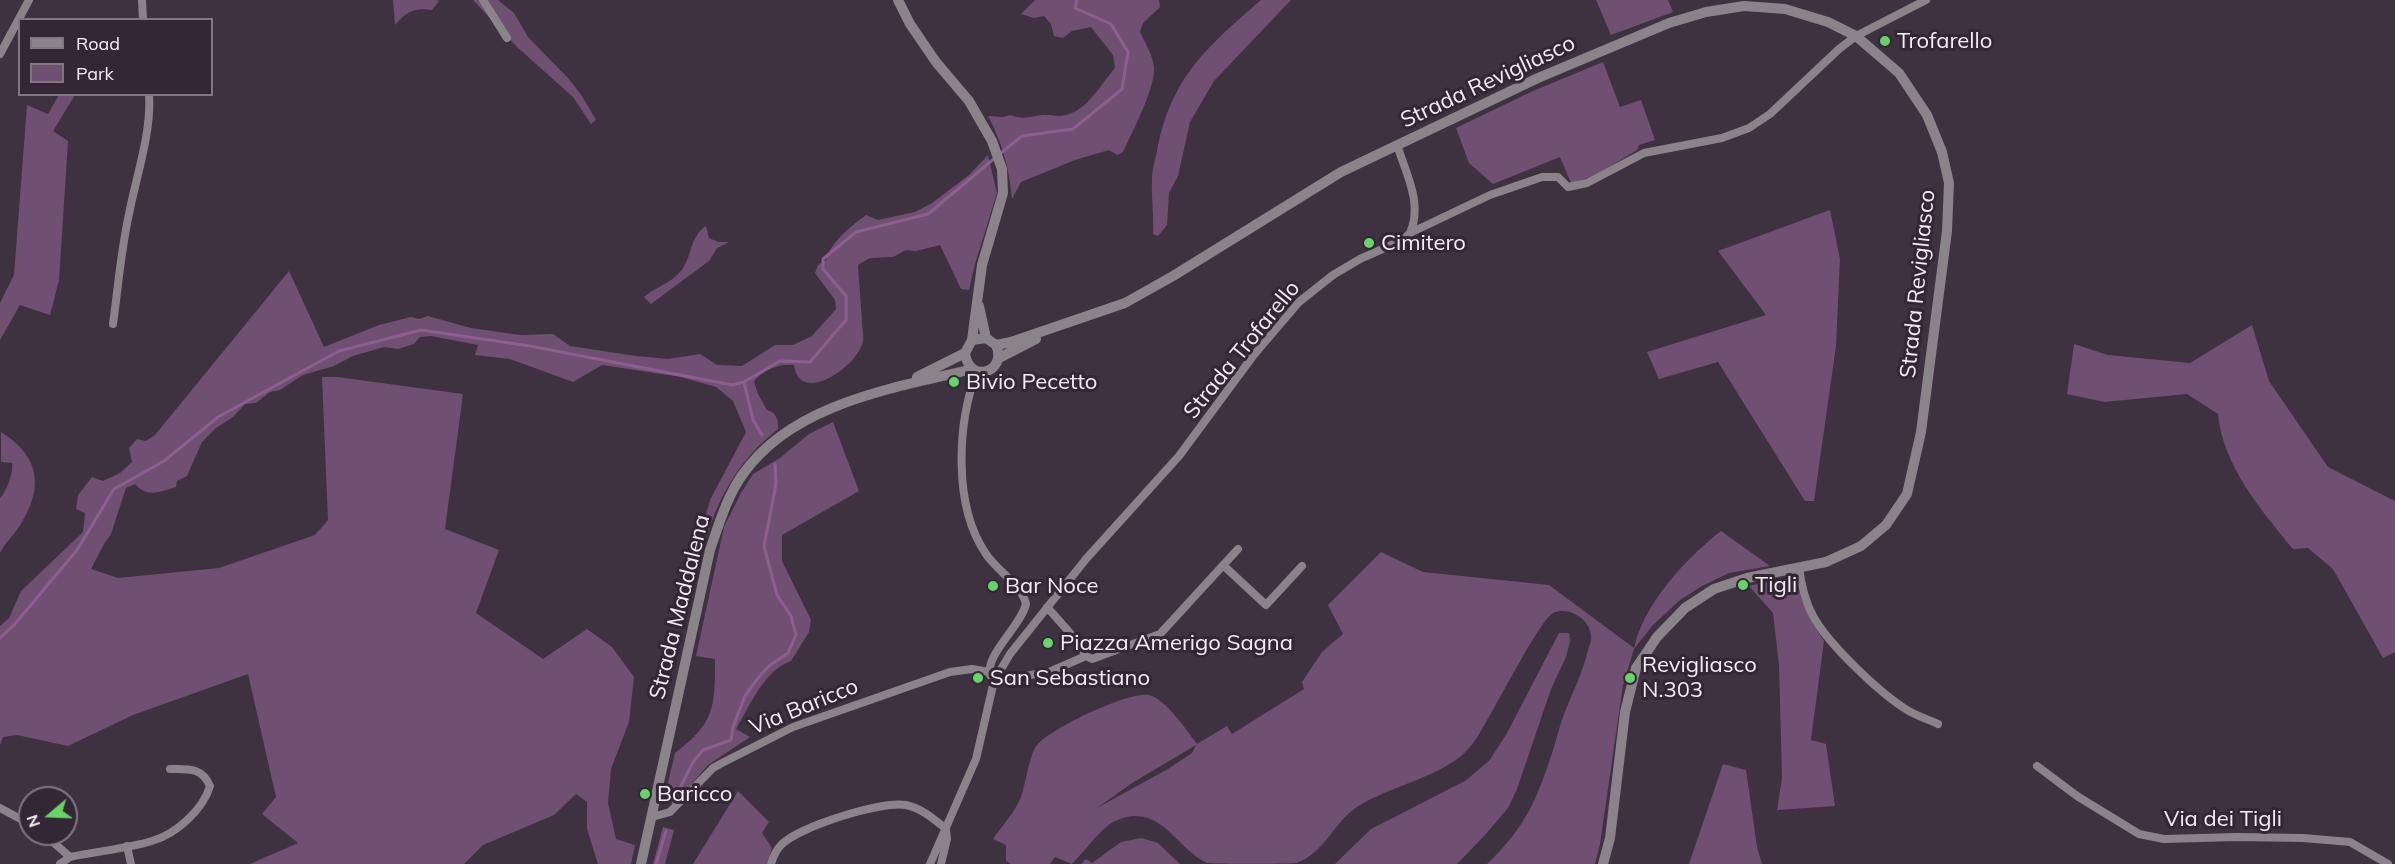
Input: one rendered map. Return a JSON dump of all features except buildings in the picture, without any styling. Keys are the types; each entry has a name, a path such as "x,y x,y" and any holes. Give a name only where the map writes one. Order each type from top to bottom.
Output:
{"street":[{"path":"19,18 28,0"},
{"path":"142,0 143,18"},
{"path":"483,0 507,39"},
{"path":"898,0 910,24 936,62 969,102 992,141 1002,169 1003,193 982,265 972,340 964,353 968,366 975,370 968,397 962,470 967,509 976,539 992,563 1020,593 1026,604 1020,620 991,662 989,672 994,681"},
{"name":"Strada Trofarello","path":"1047,607 1086,558 1179,456 1253,356 1299,302 1333,275 1360,259 1403,240 1410,233 1490,195 1542,177 1558,177 1568,187 1587,183 1644,153 1722,138 1749,128 1770,114 1856,36 1926,0"},
{"name":"Strada Revigliasco","path":"996,345 1125,303 1173,276 1341,172 1538,78 1669,23 1706,12 1744,6 1785,9 1828,22 1856,36 1899,73 1927,115 1942,152 1949,183 1947,231 1921,432 1907,494 1886,525 1861,546 1826,562 1747,578 1714,589 1684,608 1657,637 1636,668 1626,712 1610,838 1603,864"},
{"path":"0,54 18,19"},
{"path":"113,324 128,217 150,105 149,96"},
{"path":"1398,145 1413,195 1414,225 1410,233"},
{"path":"977,297 986,338 996,345 999,358"},
{"name":"Strada Revigliasco","path":"975,370 990,370 999,358 1075,320"},
{"path":"972,340 986,338"},
{"name":"Strada Maddalena","path":"901,385 964,353"},
{"name":"Strada Maddalena","path":"640,864 711,550 722,515 742,474 765,450 794,428 826,411 901,385 975,370"},
{"path":"930,864 976,759 994,681 1010,654 1047,607 1077,641 1086,656 1092,659 1160,634 1238,549"},
{"path":"1222,565 1266,605 1302,566"},
{"path":"1798,567 1810,609 1826,634 1886,694 1905,709 1938,724"},
{"path":"994,681 1049,672 1086,656"},
{"name":"Via Baricco","path":"652,817 670,812 722,763 793,727 950,672 972,669 989,672"},
{"name":"Via dei Tigli","path":"2037,766 2077,796 2139,834 2164,839 2303,838 2350,842 2388,864"},
{"path":"60,864 70,857 154,841 167,834 198,809 206,798 210,786 206,777 198,770 170,769"},
{"path":"771,864 780,846 794,836 837,818 890,805 917,808 946,828"},
{"path":"0,808 18,818"},
{"path":"941,864 947,839 946,828"},
{"path":"58,846 70,857"},
{"path":"127,846 131,864"}],"green space":[{"path":"393,0 439,1 432,10 420,9 411,12 395,25"},
{"path":"473,0 498,0 514,13 528,37 568,78 582,96 596,120 591,124 573,97 517,47"},
{"path":"1035,0 1159,0 1160,7 1143,23 1140,32 1152,58 1153,77 1142,110 1123,152 1117,155 1109,150 1075,160 1021,182 1012,199 1004,156 988,116 1010,115 1022,118 1069,114 1085,105 1115,68 1113,55 1091,27 1072,31 1063,38 1054,36 1051,24 1044,16 1034,18 1021,14"},
{"path":"1261,0 1291,0 1214,81 1190,122 1178,176 1169,193 1167,225 1158,236 1153,234 1152,172 1163,125 1172,103 1194,65 1224,33"},
{"path":"1596,0 1668,0 1673,12 1611,35"},
{"path":"1603,62 1620,107 1641,100 1655,140 1639,145 1637,150 1613,165 1571,183 1560,157 1493,184 1469,163 1456,128 1533,91"},
{"path":"58,96 74,96 53,131 68,141 59,280 50,315 20,305 0,340 0,303 14,275 27,105 48,114"},
{"path":"988,155 997,193 969,290 961,289 940,245 916,251 906,250 893,257 870,258 858,265 863,336 859,351 841,371 817,382 806,382 798,377 794,365 771,368 757,378 754,382 758,394 767,410 776,417 778,429 738,470 720,501 701,556 696,551 710,500 746,432 733,401 716,387 681,377 602,365 573,382 510,359 475,355 478,345 431,336 420,337 414,344 398,349 384,347 353,356 334,366 303,375 280,390 270,392 256,403 245,404 233,417 216,428 202,442 187,476 177,481 176,487 154,493 144,491 135,484 126,488 111,534 91,569 118,578 219,568 315,535 328,520 322,377 463,394 445,529 499,550 476,613 543,659 587,629 612,647 634,677 629,722 611,769 608,803 616,839 635,845 631,864 598,864 587,829 587,802 576,794 554,815 483,845 464,864 250,864 298,843 262,814 276,797 248,674 133,715 68,746 17,735 3,737 0,745 0,626 9,618 21,591 83,532 85,513 76,509 78,495 92,477 103,481 120,473 132,462 129,448 137,439 146,441 155,435 289,271 324,347 379,325 411,317 419,319 428,316 471,328 520,335 553,334 570,346 668,359 700,354 717,365 742,366 775,345 793,345 812,336 836,309 835,300 815,273 818,265 826,260 836,241 854,224 866,215 878,220 915,212 932,203 969,175"},
{"path":"1830,210 1840,259 1836,346 1814,501 1805,501 1718,362 1659,379 1647,352 1766,315 1718,251"},
{"path":"706,226 709,238 718,242 729,242 717,248 709,261 651,304 644,297 679,273 686,262 694,240"},
{"path":"2252,325 2269,381 2328,467 2395,501 2395,652 2383,658 2333,569 2308,548 2293,549 2245,486 2227,452 2218,414 2187,394 2104,402 2067,394 2074,344 2108,355 2190,363"},
{"path":"833,422 859,491 782,535 782,561 811,620 809,632 791,661 781,666 765,680 736,729 750,737 708,765 680,797 672,796 666,791 675,753 705,723 713,702 715,659 696,656 724,527 753,474 780,458 809,434"},
{"path":"1,432 24,452 31,463 35,486 27,513 0,553 0,498 7,487 12,467 12,463 1,462"},
{"path":"1721,531 1770,566 1729,573 1702,586 1680,600 1653,625 1634,649 1623,685 1600,844 1595,864 1487,864 1512,837 1536,796 1563,717 1584,665 1591,639 1590,630 1583,619 1566,611 1553,613 1540,628 1479,734 1459,758 1432,773 1357,807 1314,853 1296,863 1207,863 1195,856 1165,828 1144,817 1131,816 1110,824 1072,864 1055,857 1050,864 1011,864 1006,861 1006,845 993,839 1018,803 1037,745 1058,729 1091,712 1125,699 1149,695 1169,709 1197,744 1227,726 1232,734 1304,689 1302,682 1322,652 1343,634 1328,605 1381,552 1423,572 1549,585 1634,648 1646,615 1656,599 1680,569","holes":["1196,745 1192,753 1168,769 1097,808 1132,783"]},
{"path":"1782,578 1796,585 1811,621 1824,641 1811,740 1826,744 1835,806 1777,810 1782,778 1779,664 1773,613 1749,586"},
{"path":"1559,633 1569,633 1570,641 1566,657 1551,689 1517,789 1508,808 1457,864 1335,864 1371,829 1465,781 1489,761 1506,735"},
{"path":"1723,764 1746,770 1757,847 1762,864 1689,864"},
{"path":"738,791 769,822 762,833 772,848 767,864 693,864"},
{"path":"663,827 674,830 665,864 653,864"},
{"path":"1141,838 1158,843 1180,864 1081,864 1086,859 1092,863 1121,842"}],"waterway":[{"path":"1001,153 1022,136 1073,129 1122,89 1128,52 1111,24 1075,8 1077,0"},
{"path":"0,638 14,625 77,550 114,489 164,461 218,417 339,351 421,330 530,346 732,385 744,382 780,361 810,362 846,320 846,296 823,269 823,259 856,232 928,214 996,157"},
{"path":"744,382 753,420 762,435"},
{"path":"673,802 693,762 703,750 731,740 733,727 745,696 769,666 788,653 796,635 791,616 777,595 764,546 776,484 775,464"},
{"path":"656,864 666,831"}],"place":[{"name":"Trofarello","path":"1885,41"},
{"name":"Cimitero","path":"1369,243"},
{"name":"Bivio Pecetto","path":"954,382"},
{"name":"Tigli","path":"1743,585"},
{"name":"Bar Noce","path":"993,586"},
{"name":"Piazza Amerigo Sagna","path":"1048,643"},
{"name":"San Sebastiano","path":"978,678"},
{"name":"Revigliasco N.303","path":"1630,678"},
{"name":"Baricco","path":"645,794"}]}
